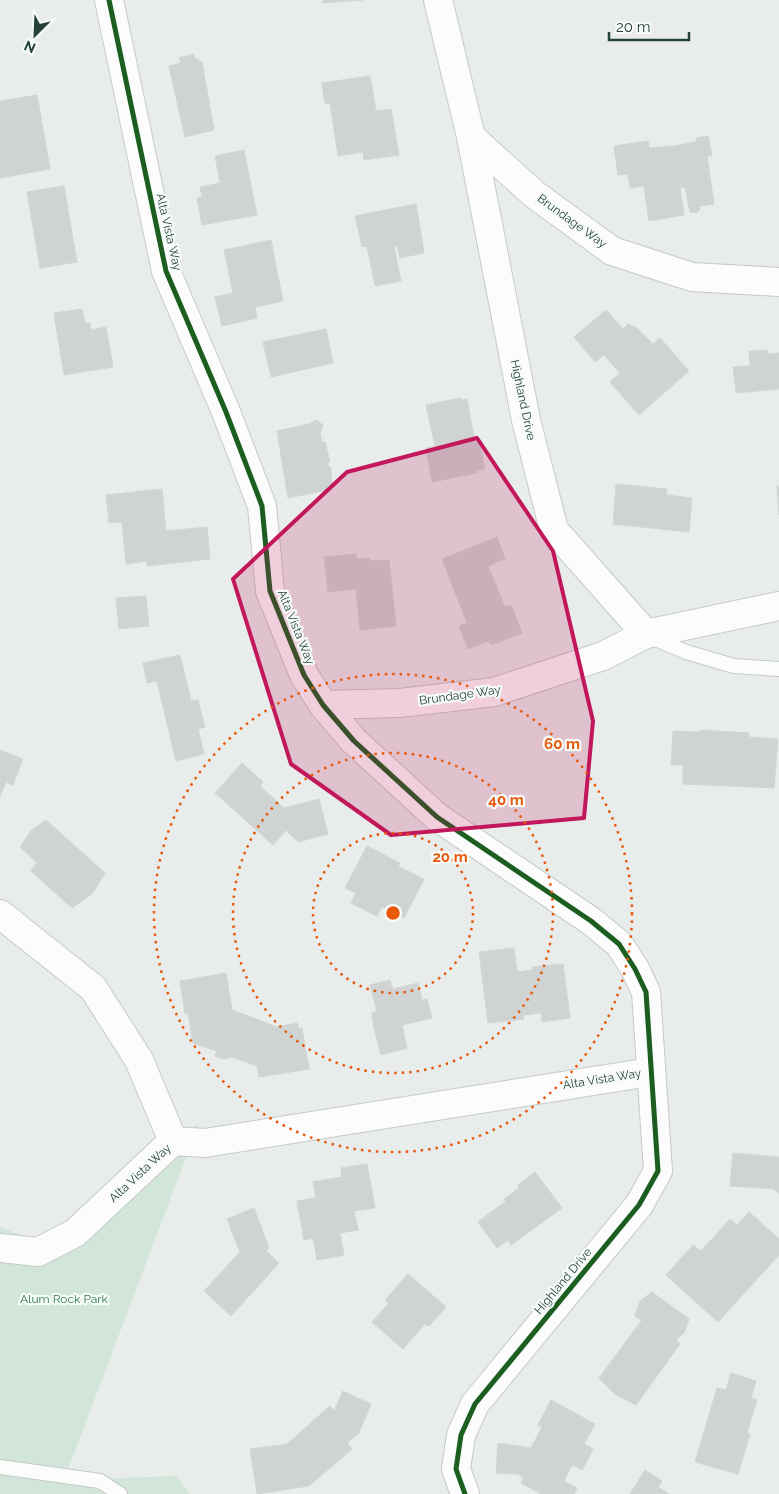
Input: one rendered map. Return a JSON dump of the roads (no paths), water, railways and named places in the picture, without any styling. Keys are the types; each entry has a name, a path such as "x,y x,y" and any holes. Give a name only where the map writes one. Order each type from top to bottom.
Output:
{"street":[{"name":"Alta Vista Way","path":"0,1248 38,1252 75,1233 174,1141 205,1142 650,1072 646,992 635,969 618,944 591,921 436,817 354,742 323,704 304,675 270,591 262,506 222,403 166,271 109,0"},
{"name":"Highland Drive","path":"438,0 471,137 526,420 554,530 646,634"},
{"name":"Brundage Way","path":"471,137 534,194 612,251 692,278 779,282"},
{"path":"646,634 779,606"},
{"name":"Brundage Way","path":"323,704 400,703 494,692 603,656 646,634"},
{"path":"0,914 93,988 138,1060 174,1141"},
{"name":"Highland Drive","path":"465,1494 456,1470 461,1435 475,1404 639,1205 658,1171 650,1072"}],"lane":[{"path":"646,634 686,652 734,666 779,669"},
{"path":"0,1467 100,1481 120,1494"}],"park label":[{"name":"Alum Rock Park","path":"64,1299"}]}
